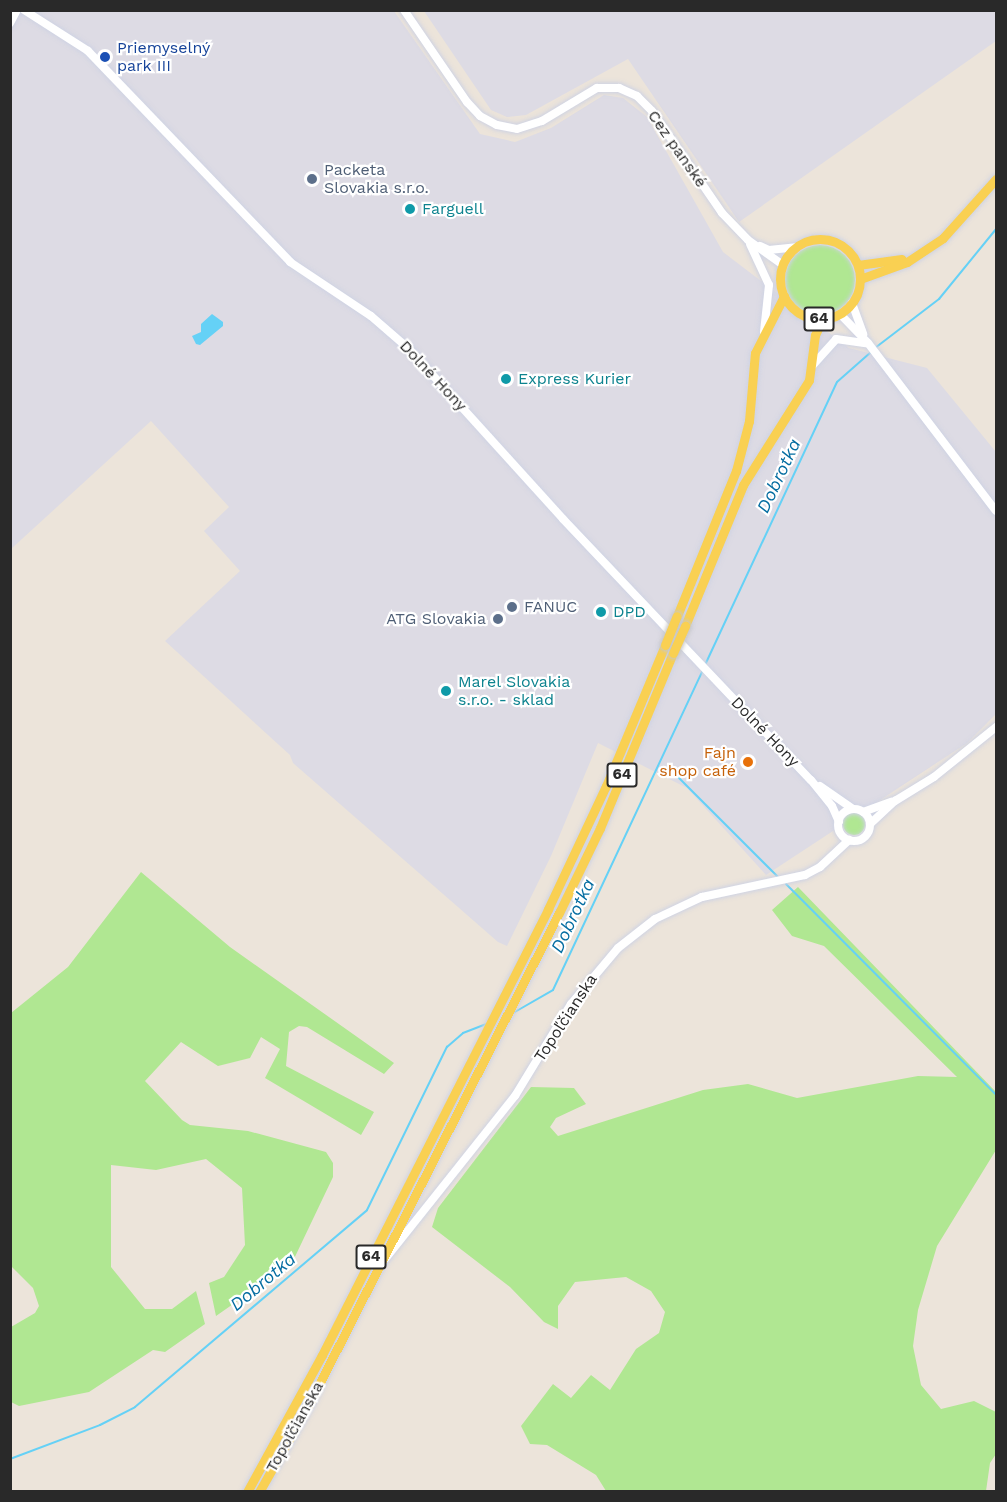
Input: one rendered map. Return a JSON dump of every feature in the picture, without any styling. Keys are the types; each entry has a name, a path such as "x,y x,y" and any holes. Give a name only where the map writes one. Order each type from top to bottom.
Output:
{"main road":[{"path":"860,279 908,262 958,223 996,179"},
{"path":"783,265 796,247 811,240 832,241 850,252 858,265 896,261 916,255"},
{"name":"64","path":"247,1491 322,1355 590,823 736,471 749,421 754,353 784,297 783,265"},
{"name":"64","path":"784,297 799,314 822,320 840,314 852,303 860,279 858,265"},
{"name":"64","path":"378,1268 600,828 743,485 801,396 812,366 815,335 822,320"},
{"name":"Topoľčianska","path":"259,1491 378,1268"}],"street":[{"path":"10,22 17,10"},
{"name":"Dolné Hony","path":"24,10 88,51 290,262 371,316 403,344 695,660 811,780 832,806 838,822"},
{"name":"Cez panské","path":"404,10 467,102 480,116 497,125 517,129 542,121 597,88 619,88 637,96 652,111 722,213 748,240"},
{"path":"748,240 770,250 796,247"},
{"path":"748,240 783,265"},
{"path":"748,240 770,285 764,332"},
{"path":"852,303 868,343"},
{"path":"840,314 868,343 996,510"},
{"path":"812,366 836,339 868,343"},
{"path":"895,801 863,812 853,809 844,813 838,822 840,832 849,840 863,837 870,824 895,801 961,758 996,727"},
{"name":"Dolné Hony","path":"811,780 853,809"},
{"path":"863,812 870,824"},
{"name":"Topoľčianska","path":"378,1268 510,1102 571,1004 618,948 655,919 702,897 805,875 820,867 849,840"}],"shaded area":[{"path":"11,11 394,11 480,134 515,142 551,128 604,95 623,98 647,117 723,252 849,348 927,368 996,452 996,714 967,743 766,875 687,788 598,743 551,856 507,946 498,942 293,763 290,755 165,641 240,571 204,531 229,507 151,421 11,549"},
{"path":"424,11 996,11 996,41 739,222 628,59 526,115 507,117 491,110"}],"green space":[{"path":"820,245 839,251 849,261 855,280 849,299 839,309 820,315 801,309 791,299 785,280 791,261 801,251"},
{"path":"854,813 862,816 865,824 862,832 854,835 846,832 843,824 846,816"},
{"path":"141,872 230,947 394,1063 384,1074 307,1027 299,1026 289,1032 286,1066 374,1112 361,1135 265,1078 280,1049 261,1037 250,1058 218,1066 181,1042 145,1081 182,1120 190,1125 248,1131 326,1152 333,1163 333,1177 292,1263 216,1316 209,1283 224,1277 245,1245 242,1188 206,1159 156,1170 111,1165 111,1267 145,1309 172,1309 196,1291 205,1324 165,1352 153,1350 89,1392 19,1406 11,1402 11,1327 35,1313 39,1306 33,1288 11,1266 11,1013 68,967"},
{"path":"798,887 996,1092 996,1150 937,1246 918,1310 913,1346 921,1385 941,1409 974,1401 996,1412 996,1454 990,1463 986,1491 606,1491 596,1475 547,1445 530,1444 521,1426 553,1384 571,1398 591,1375 610,1390 636,1349 659,1333 665,1312 651,1291 626,1277 575,1282 558,1306 558,1329 544,1322 510,1287 432,1227 438,1208 531,1087 574,1088 586,1104 556,1118 550,1127 558,1136 703,1090 748,1084 797,1098 918,1076 957,1077 824,946 792,936 772,910"}],"water":[{"path":"212,314 223,322 223,326 200,345 196,344 192,336 201,332 201,324"}],"waterway":[{"name":"Dobrotka","path":"875,348 939,299 996,229"},
{"name":"Dobrotka","path":"705,665 837,382 871,352"},
{"name":"Dobrotka","path":"513,1013 553,990 703,670"},
{"path":"669,768 779,878"},
{"path":"786,884 996,1095"},
{"name":"Dobrotka","path":"10,1459 100,1425 135,1407 367,1210 447,1047 463,1033 486,1024"}],"place":[{"name":"Priemyselný park III","path":"105,57"},
{"name":"Packeta Slovakia s.r.o.","path":"312,179"},
{"name":"Farguell","path":"410,209"},
{"name":"Express Kurier","path":"506,379"},
{"name":"FANUC","path":"512,607"},
{"name":"DPD","path":"601,612"},
{"name":"ATG Slovakia","path":"498,619"},
{"name":"Marel Slovakia s.r.o. - sklad","path":"446,691"},
{"name":"Fajn shop café","path":"748,762"}]}
